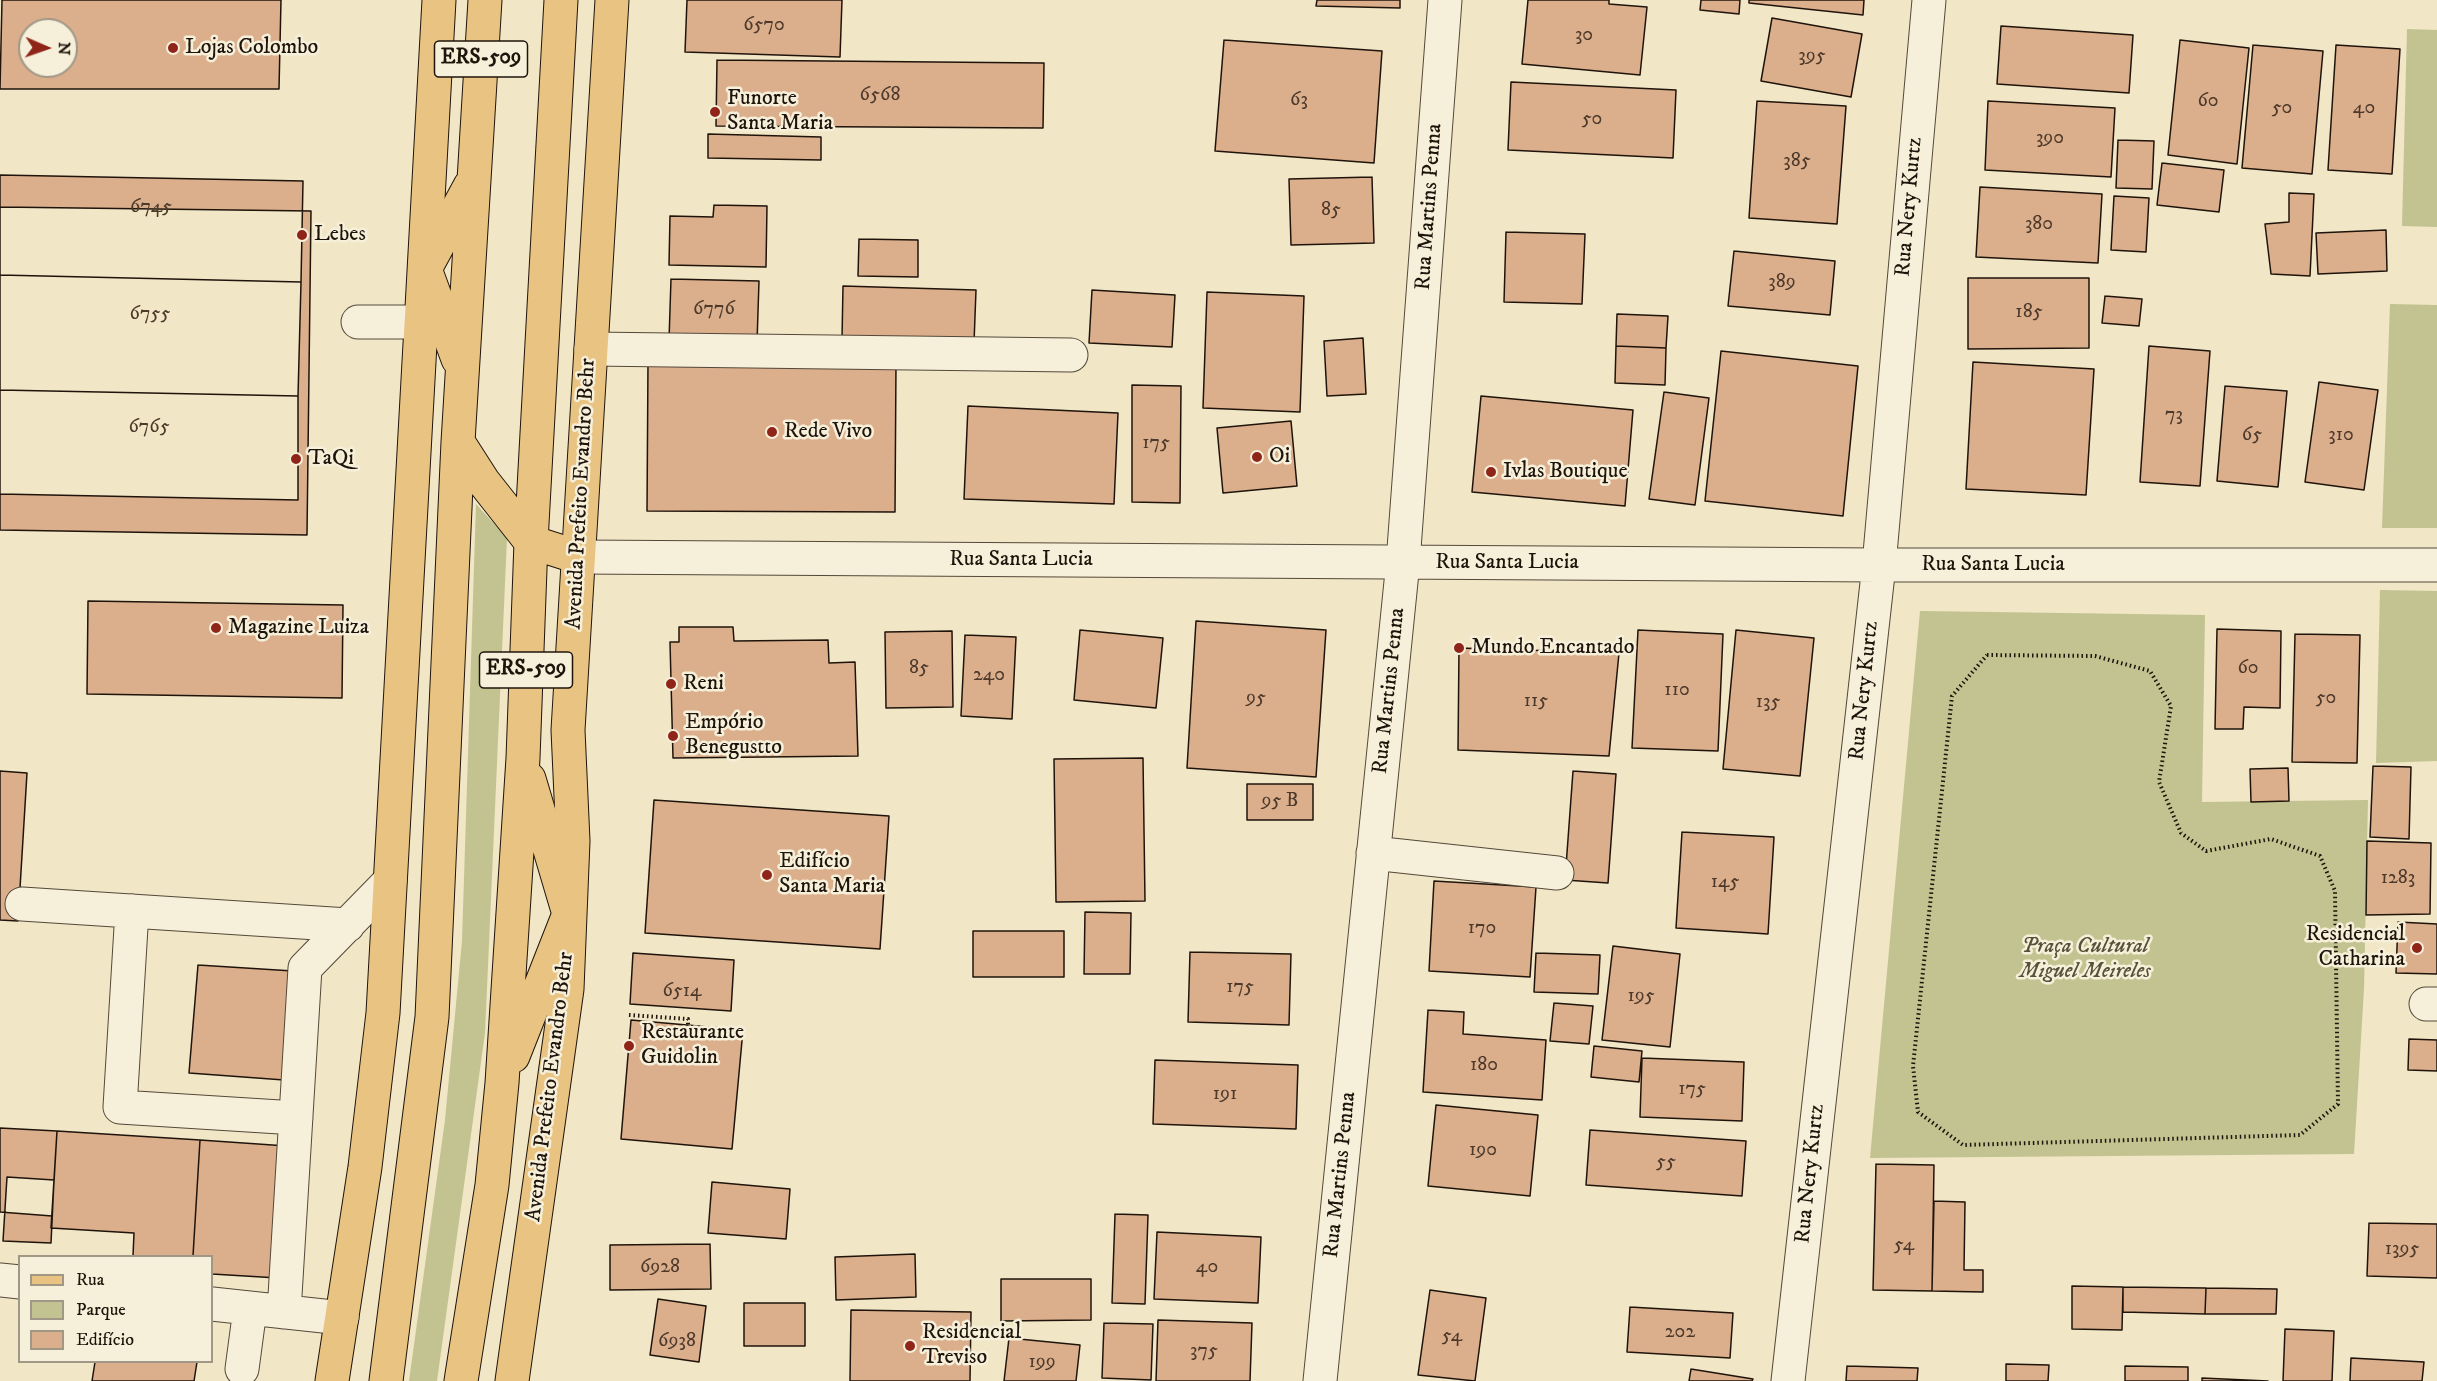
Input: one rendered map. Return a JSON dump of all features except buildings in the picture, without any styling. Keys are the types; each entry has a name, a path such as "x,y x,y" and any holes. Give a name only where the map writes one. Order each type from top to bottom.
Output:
{"main road":[{"name":"ERS-509","path":"332,1381 365,1167 383,1013 439,0"},
{"name":"ERS-509","path":"386,1381 432,1017 458,442 485,0"},
{"name":"Avenida Prefeito Evandro Behr","path":"460,1381 492,1185 502,1083 523,758 531,542 561,0"},
{"name":"Avenida Prefeito Evandro Behr","path":"512,1381 567,989 573,841 568,730 612,0"},
{"name":"ERS-509","path":"463,371 425,269 474,179"},
{"path":"458,442 483,481 531,542 578,557"},
{"name":"ERS-509","path":"502,1083 569,914 523,758"}],"street":[{"name":"Rua Martins Penna","path":"1320,1381 1403,562 1445,0"},
{"name":"Rua Nery Kurtz","path":"1788,1381 1879,565 1929,0"},
{"path":"357,322 421,322"},
{"path":"591,349 1071,354"},
{"name":"Rua Santa Lucia","path":"578,557 1879,565 2437,565"},
{"path":"1373,853 1557,873"},
{"path":"284,1312 305,968 390,881"},
{"path":"22,904 348,925"},
{"path":"132,911 120,1107 296,1118"},
{"path":"0,1280 18,1282"},
{"path":"213,1304 342,1318"},
{"path":"242,1368 250,1309"}],"path":[{"path":"1987,655 2095,656 2150,671 2171,706 2159,782 2181,833 2206,851 2271,839 2320,856 2336,891 2338,1104 2300,1136 1963,1144 1918,1112 1913,1066 1952,696 1987,655"},
{"path":"629,1015 688,1019 688,1025"}],"green space":[{"path":"2407,29 2437,30 2437,227 2402,226"},
{"path":"2390,304 2437,305 2437,528 2382,528"},
{"path":"476,504 507,538 485,1033 437,1381 409,1381 445,1120 462,941"},
{"path":"2380,590 2437,591 2437,761 2376,763"},
{"name":"Praça Cultural Miguel Meireles","path":"1920,611 2205,615 2202,802 2368,800 2364,989 2354,1154 1870,1158"}],"place":[{"name":"Lojas Colombo","path":"173,48"},
{"name":"Funorte Santa Maria","path":"715,112"},
{"name":"Lebes","path":"302,235"},
{"name":"Rede Vivo","path":"772,432"},
{"name":"Oi","path":"1257,457"},
{"name":"TaQi","path":"296,459"},
{"name":"Ivlas Boutique","path":"1491,472"},
{"name":"Magazine Luiza","path":"216,628"},
{"name":"Mundo Encantado","path":"1459,648"},
{"name":"Reni","path":"671,684"},
{"name":"Empório Benegustto","path":"673,736"},
{"name":"Edifício Santa Maria","path":"767,875"},
{"name":"Residencial Catharina","path":"2417,948"},
{"name":"Restaurante Guidolin","path":"629,1046"},
{"name":"Residencial Treviso","path":"910,1346"}]}
